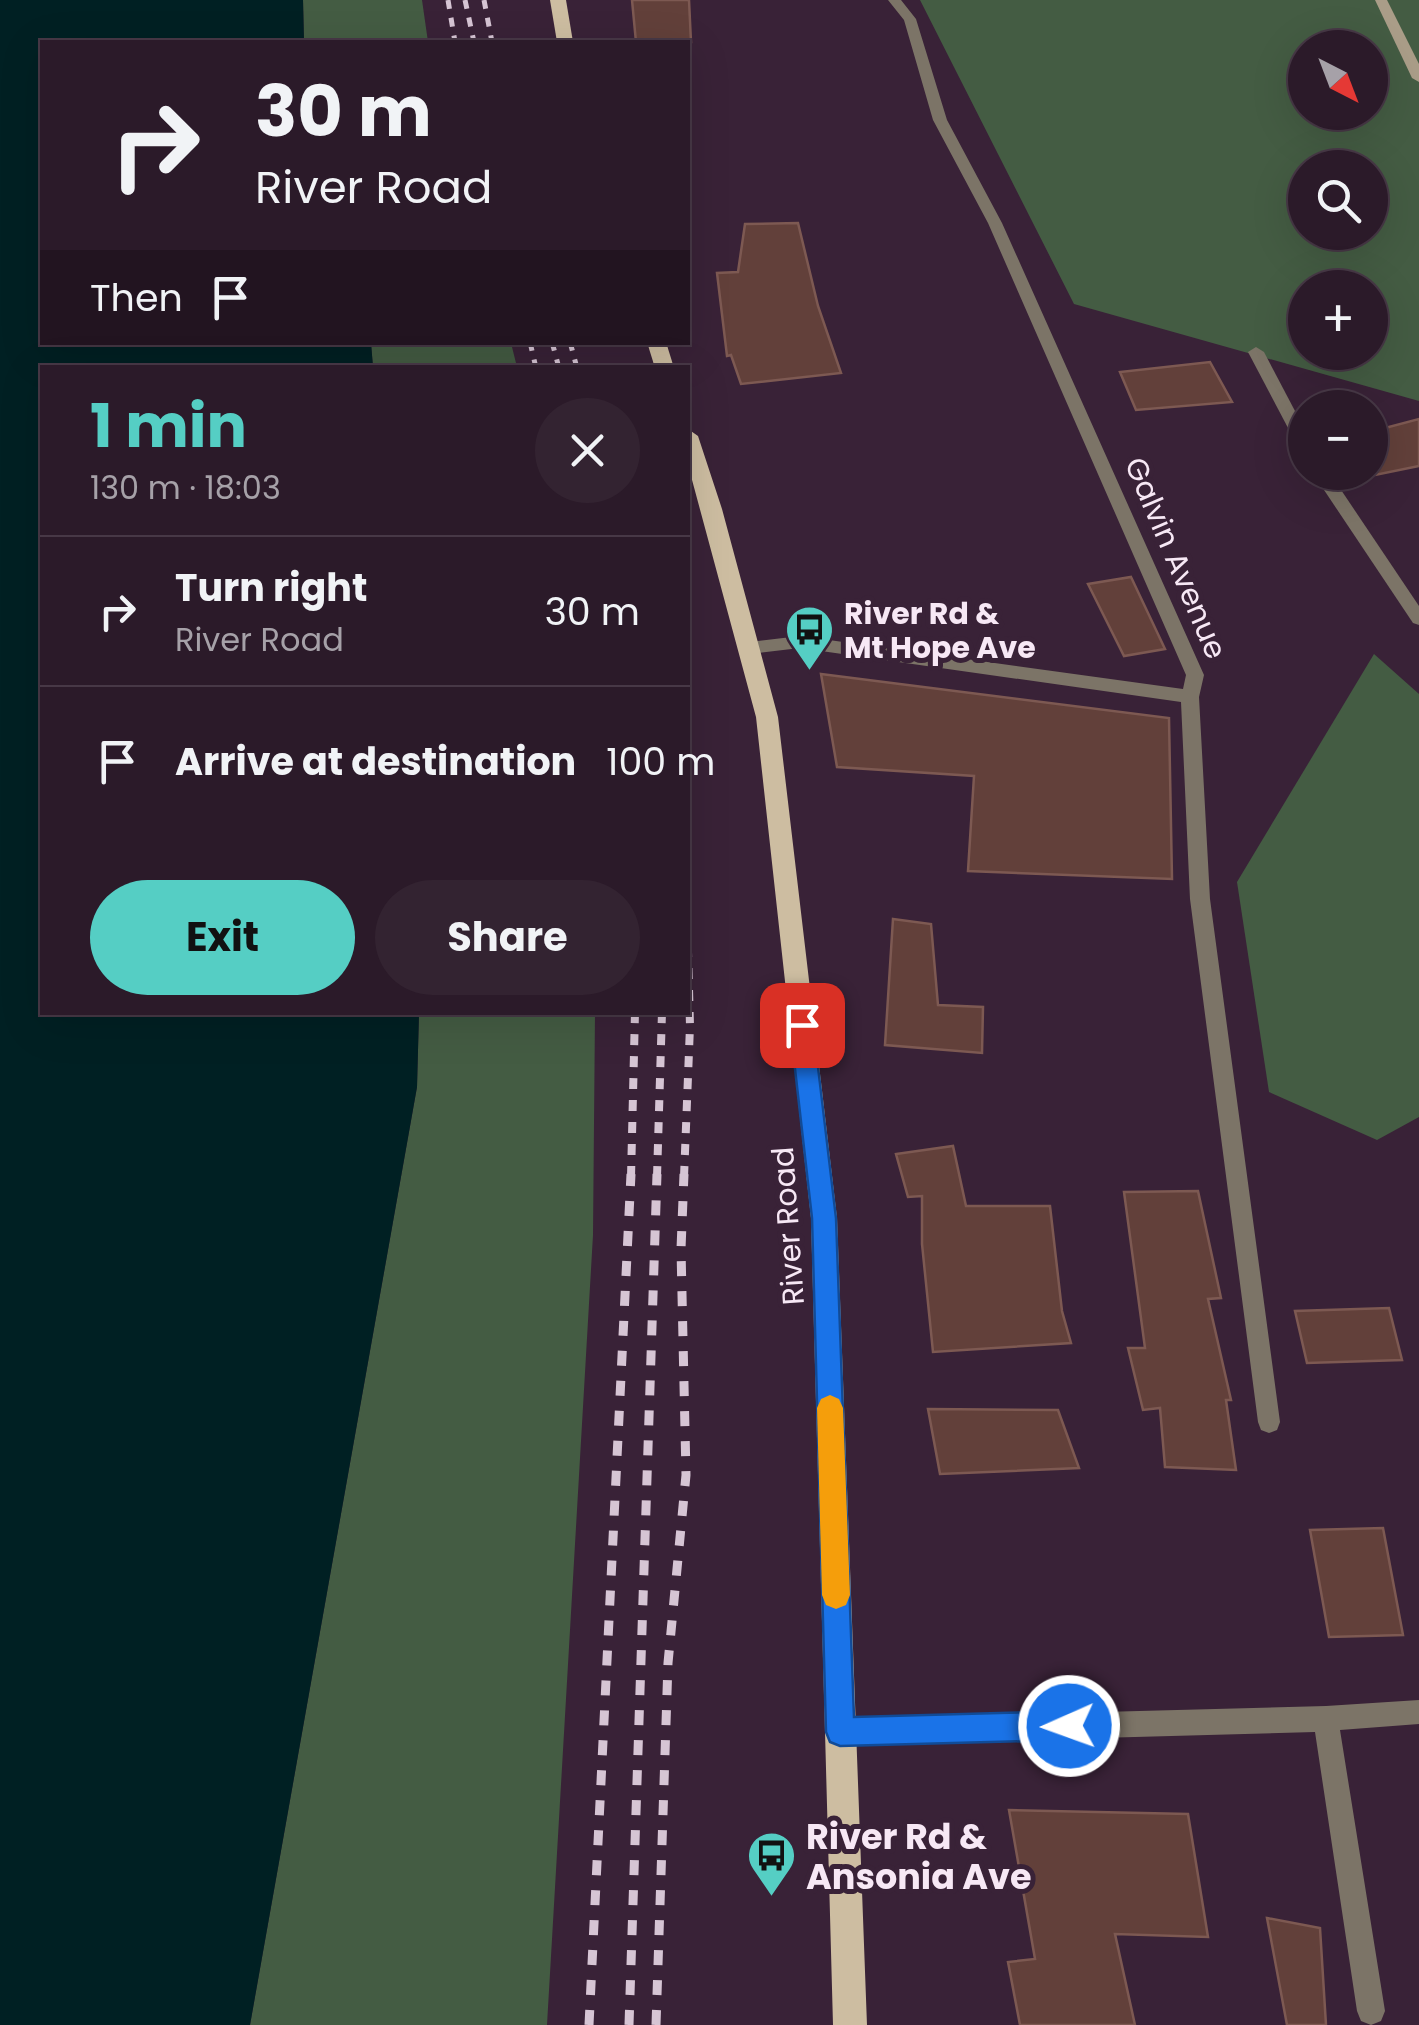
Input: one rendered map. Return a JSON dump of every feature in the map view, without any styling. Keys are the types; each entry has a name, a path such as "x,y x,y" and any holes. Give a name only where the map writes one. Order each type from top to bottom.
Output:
{"main road":[{"path":"558,0 565,40"},
{"name":"River Road","path":"690,443 767,716 824,1218 850,2025"}],"street":[{"name":"Galvin Avenue","path":"894,0 910,20 940,120 995,223 1194,676 1190,697 1200,899 1268,1422"},
{"path":"1381,0 1419,78"},
{"path":"1256,352 1288,413"},
{"path":"1332,490 1419,618"},
{"path":"750,648 800,642 1190,697"},
{"path":"840,1732 1326,1719 1419,1712"},
{"path":"1326,1719 1371,2011"}],"shaded area":[{"path":"0,0 303,0 304,40 40,40 40,345 371,345 373,365 40,365 40,1015 419,1015 417,1087 250,2025 0,2025"},
{"path":"303,0 422,0 428,40 304,40"},
{"path":"920,0 1419,0 1419,401 1309,370 1388,370 1388,270 1288,270 1288,364 1074,304"},
{"path":"371,345 512,345 516,365 373,365"},
{"path":"1374,654 1419,694 1419,1117 1377,1140 1269,1092 1237,882"},
{"path":"419,1015 595,1015 593,1235 547,2025 250,2025 417,1087"}],"building":[{"path":"632,0 689,0 691,42 636,40"},
{"path":"798,223 818,306 841,373 741,384 731,355 727,356 717,273 738,272 745,224"},
{"path":"1210,362 1232,402 1136,410 1120,372"},
{"path":"1419,419 1419,466 1388,472 1388,427"},
{"path":"1131,577 1165,649 1124,656 1088,584"},
{"path":"821,674 1169,718 1172,879 968,871 974,776 837,767"},
{"path":"893,919 931,924 938,1005 983,1007 982,1053 885,1045"},
{"path":"953,1146 966,1206 1050,1206 1062,1311 1071,1343 933,1352 922,1244 922,1196 908,1197 896,1154"},
{"path":"1198,1191 1221,1298 1208,1299 1231,1400 1226,1400 1236,1470 1165,1467 1160,1408 1143,1410 1128,1348 1145,1348 1124,1192"},
{"path":"1389,1308 1402,1360 1307,1363 1295,1311"},
{"path":"928,1409 1058,1410 1079,1468 940,1474"},
{"path":"1383,1528 1403,1635 1329,1637 1310,1530"},
{"path":"1009,1810 1188,1814 1208,1937 1115,1934 1135,2025 1020,2025 1008,1962 1035,1959"},
{"path":"1267,1918 1320,1928 1326,2025 1287,2025"}],"railway":[{"path":"448,0 455,40"},
{"path":"465,0 474,40"},
{"path":"484,0 492,40"},
{"path":"531,345 535,365"},
{"path":"553,345 558,365"},
{"path":"571,345 576,365"},
{"path":"631,1177 635,1015"},
{"path":"657,1177 662,1015"},
{"path":"684,1177 690,1015"},
{"path":"589,2025 631,1174"},
{"path":"629,2025 657,1174"},
{"path":"656,2025 668,1663 686,1475 681,1249 684,1174"}],"slow traffic":[{"path":"830,1408 836,1595"}],"place":[{"name":"River Rd & Mt Hope Ave","path":"809,672"},
{"name":"River Rd & Ansonia Ave","path":"771,1898"}],"route":[{"path":"802,1025 824,1218 840,1732 1069,1726"}]}
